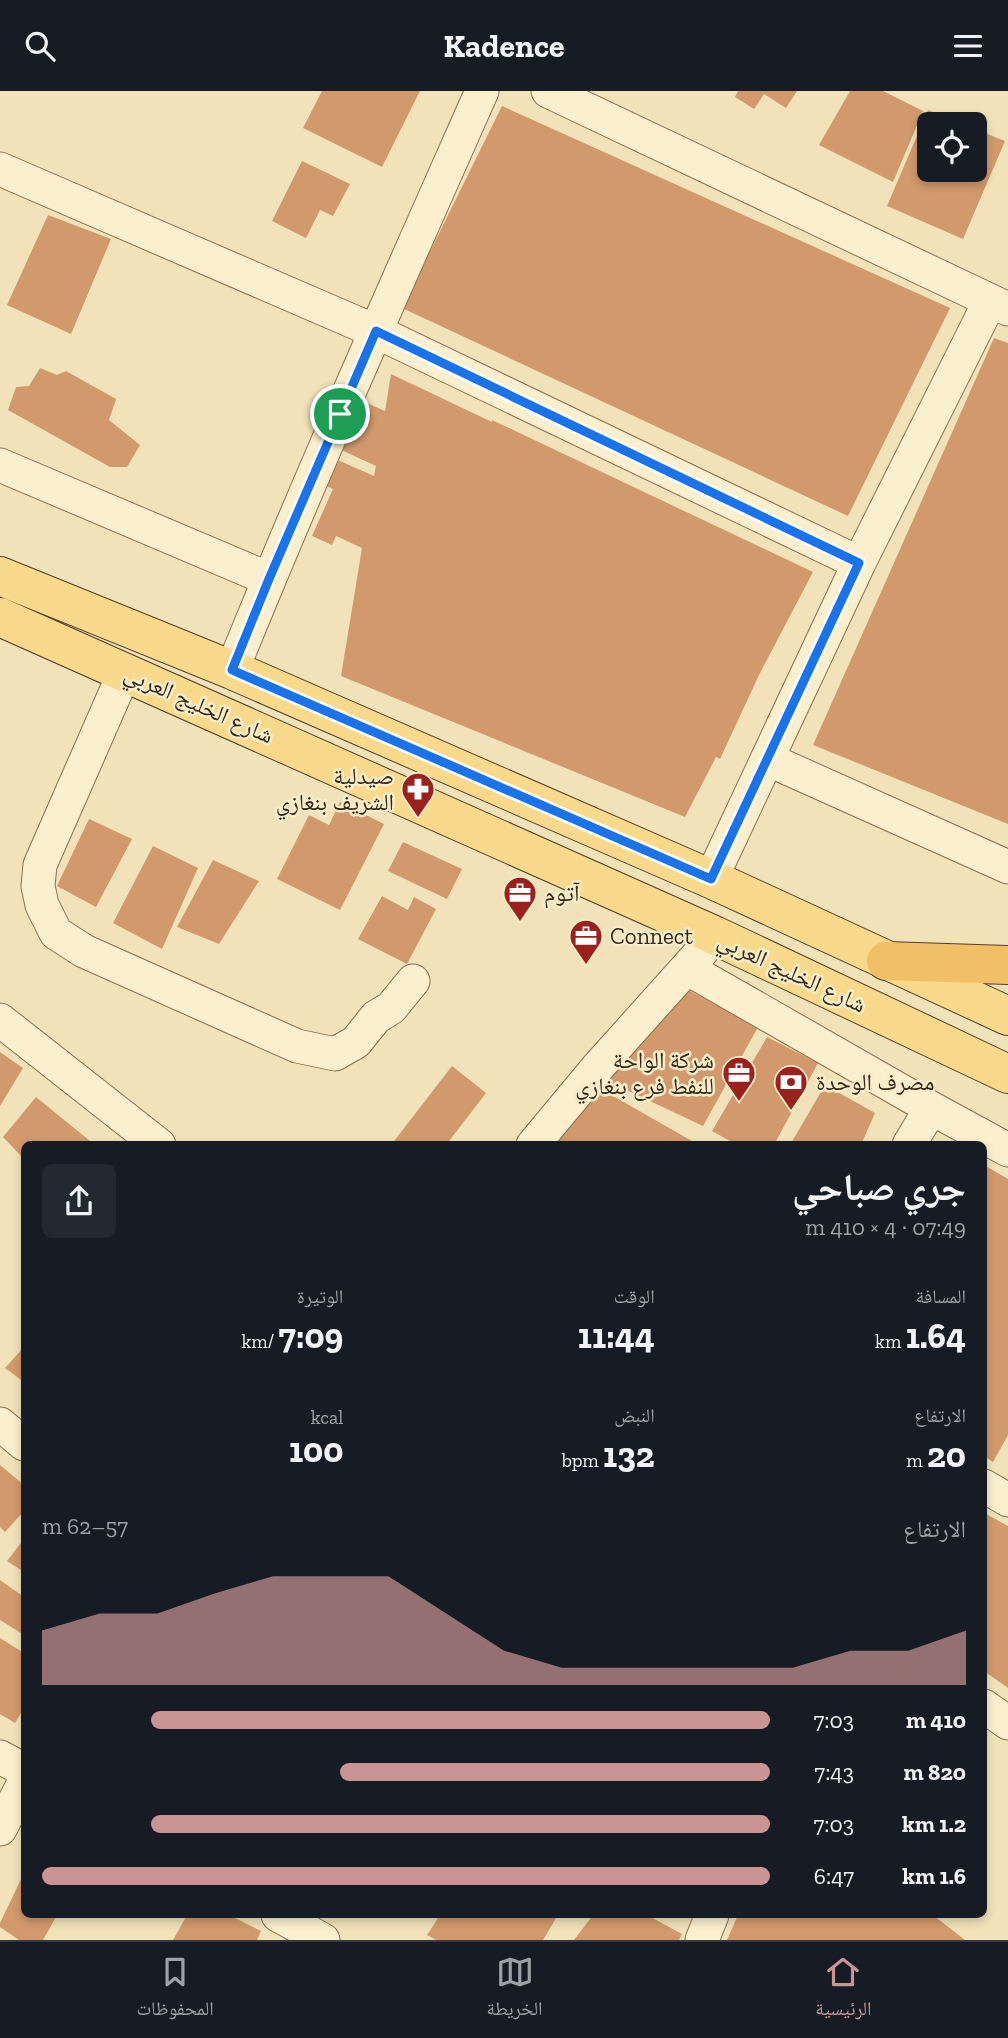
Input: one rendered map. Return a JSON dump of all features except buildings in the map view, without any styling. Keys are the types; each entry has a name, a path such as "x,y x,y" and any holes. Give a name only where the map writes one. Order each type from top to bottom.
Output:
{"highway":[{"path":"886,961 1008,965"}],"main road":[{"name":"شارع الخليج العربي","path":"0,576 232,670 711,879 1008,1016"},
{"name":"شارع الخليج العربي","path":"0,617 714,935 1008,1074"}],"street":[{"path":"232,670 376,331 482,91"},
{"path":"548,91 999,305 859,563 711,879"},
{"path":"0,169 376,331 859,563"},
{"path":"0,465 269,579"},
{"path":"125,671 40,865 38,886 42,905 56,933 84,951 297,1047 335,1054 356,1042 376,1017 390,1008 413,981"},
{"path":"767,759 1008,867"},
{"path":"536,1141 597,1068 688,969 714,935"},
{"path":"688,969 1008,1150"},
{"path":"0,1020 154,1141"},
{"path":"911,1141 931,1108"},
{"path":"0,1424 21,1442"},
{"path":"987,1708 1008,1723"},
{"path":"0,1756 21,1768"},
{"path":"0,1829 21,1789"},
{"path":"283,1918 312,1937"},
{"path":"702,1940 711,1918"}],"place":[{"name":"صيدلية الشريف بنغازي","path":"418,819"},
{"name":"آتوم","path":"520,923"},
{"name":"Connect","path":"586,966"},
{"name":"شركة الواحة للنفط فرع بنغازي","path":"739,1103"},
{"name":"مصرف الوحدة","path":"791,1112"}],"route":[{"path":"376,331 859,563 711,879 232,670 340,414 376,331"}]}
